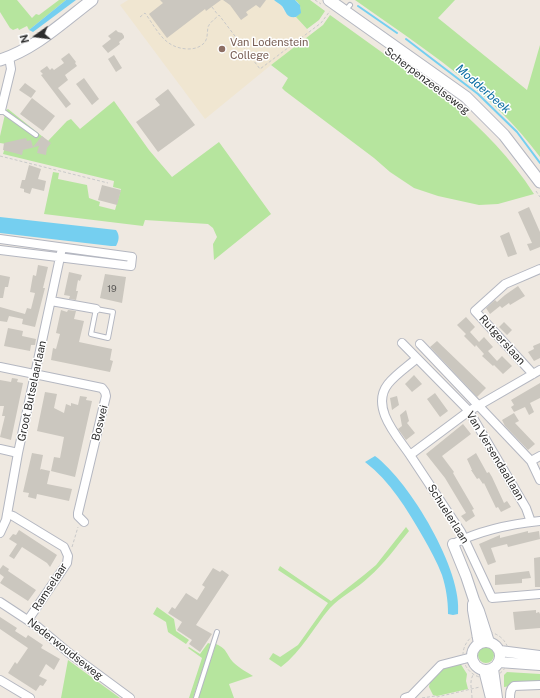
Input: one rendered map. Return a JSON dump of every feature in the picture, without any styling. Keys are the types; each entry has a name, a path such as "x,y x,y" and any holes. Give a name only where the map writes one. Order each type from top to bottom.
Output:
{"main road":[{"path":"4,58 35,44 92,0"},
{"name":"Scherpenzeelseweg","path":"328,6 348,8 466,97 504,135 537,184"}],"street":[{"path":"1,110 11,69 4,58"},
{"path":"0,240 132,257 131,266 0,250"},
{"name":"Groot Butselaarlaan","path":"0,532 6,520 18,453 62,248"},
{"name":"Rutgerslaan","path":"536,372 475,311 505,284 540,269"},
{"path":"51,301 96,309"},
{"name":"Van Versendaallaan","path":"402,343 416,359 469,411 526,508 531,522"},
{"name":"Van Versendaallaan","path":"420,344 531,460 540,480"},
{"name":"Schuelerlaan","path":"416,359 388,383 383,392 383,409 388,422 465,538 492,598 540,594"},
{"name":"Boswei","path":"0,367 102,388 105,392 106,396 78,513 82,520"},
{"path":"410,455 469,411 536,372"},
{"path":"0,449 18,453"},
{"path":"531,460 540,456"},
{"name":"Ramselaar","path":"7,514 13,516 64,547 67,552 67,563 28,620"},
{"path":"409,697 441,665 468,658 482,638 479,611 453,544 470,536 540,521"},
{"name":"Nederwoudseweg","path":"0,602 28,620 69,653 130,698"},
{"path":"482,638 497,646 490,698"},
{"path":"495,668 540,656"},
{"path":"468,658 476,666 495,668 540,665"},
{"path":"495,668 496,698"},
{"path":"0,680 30,698"},
{"path":"510,698 510,691 514,686 540,685"}],"lane":[{"path":"1,110 36,135"},
{"path":"96,309 113,312 108,338 91,334 96,309"},
{"path":"196,698 217,632"}],"path":[{"path":"212,7 260,69 321,23 328,6 315,0"},
{"path":"140,17 145,13 168,44 195,49 204,44 207,37 208,27 211,22 219,16"},
{"path":"0,156 108,183"},
{"path":"537,184 540,197"},
{"path":"67,552 73,547 82,520"},
{"path":"422,698 437,697 472,689 495,668 506,643 499,636 490,633 482,638 471,638 466,645 464,654 468,658 467,668 474,674"},
{"path":"472,698 470,682 474,674 495,668"}],"shaded area":[{"name":"Van Lodenstein College","path":"128,0 274,0 292,17 296,17 311,34 205,119 120,5"}],"green space":[{"path":"0,0 17,0 32,18 36,14 39,15 59,0 66,0 29,30 27,26 19,30 18,28 13,30 10,28 0,12"},
{"path":"295,0 310,0 325,11 319,20 307,29 296,17 299,13 300,6"},
{"path":"355,0 455,0 438,18 527,90 540,45 540,157 521,133 478,91 430,53"},
{"path":"330,15 451,102 506,156 534,194 498,204 479,205 438,196 414,188 390,172 374,158 285,91 282,88 288,78 271,65 323,25"},
{"path":"114,101 149,150 172,177 219,142 271,214 214,260 213,244 217,237 213,228 208,224 145,220 143,226 44,214 53,172 59,173 58,179 87,185 89,198 100,202 99,206 115,210 121,189 113,187 114,181 3,154 6,144 0,143 0,136 6,110 8,109 48,141 67,121 71,119 80,129"},
{"path":"406,527 409,531 385,561 365,581 330,608 301,647 288,661 281,667 269,659 273,653 280,657 298,645 328,603 278,570 280,566 331,601 376,565"},
{"path":"157,607 174,619 176,631 189,640 186,644 168,632 166,622 153,614"},
{"path":"208,643 211,644 193,698 189,698 202,658 188,648 189,647 200,654"},
{"path":"216,644 225,650 236,665 253,676 229,684 234,698 198,698"},
{"path":"486,647 492,649 494,655 492,661 486,663 480,661 478,655 480,649"},
{"path":"68,660 120,698 61,698"},
{"path":"460,663 467,674 466,681 468,689 437,696 433,695 429,687 430,682 443,668"},
{"path":"507,672 540,674 540,682 504,687 504,675"}],"water":[{"path":"66,0 76,0 33,32 29,30"},
{"path":"274,0 295,0 300,5 301,13 296,17 290,17 282,6"},
{"path":"0,217 116,230 119,236 116,246 111,246 0,233"},
{"path":"375,456 389,468 418,506 432,529 452,575 457,596 458,614 448,614 448,604 442,575 431,551 411,516 390,487 365,462"}],"building":[{"path":"160,0 221,0 206,11 205,9 167,38 149,14 163,3"},
{"path":"223,0 266,0 260,8 256,5 246,12 248,15 241,20 230,5"},
{"path":"116,30 122,33 124,38 119,42 120,44 108,53 102,46 111,39 108,36"},
{"path":"69,53 76,62 75,63 77,66 65,75 68,80 58,88 71,104 66,108 41,75 43,74 40,71 47,66 50,70 52,68 54,70 64,63 61,59"},
{"path":"114,55 122,68 116,72 108,59"},
{"path":"84,78 99,99 92,105 76,84"},
{"path":"25,83 36,91 31,98 19,90"},
{"path":"168,89 195,125 158,152 136,122 160,105 155,99"},
{"path":"32,98 55,116 43,131 20,114"},
{"path":"42,136 51,143 47,148 46,155 37,153 39,146 23,150 22,155 3,150 4,143 26,138 27,141 31,140 33,147"},
{"path":"29,165 41,169 38,179 46,181 44,191 32,188 30,194 24,192 24,189 20,188 22,180 25,180"},
{"path":"102,185 121,190 117,205 98,200"},
{"path":"529,207 540,232 540,247 530,251 527,244 532,243 518,212"},
{"path":"509,232 517,254 508,257 500,236"},
{"path":"38,265 48,267 43,288 45,288 35,327 22,324 23,319 9,316 7,322 0,321 0,307 25,314 27,308 31,309 35,293 30,292 33,275 36,276"},
{"path":"69,272 82,275 80,281 78,280 76,300 69,299 70,296 64,295"},
{"path":"105,274 126,277 122,303 100,298"},
{"path":"0,275 10,277 8,287 5,287 3,298 0,298"},
{"path":"518,286 525,296 510,305 509,303 502,308 500,306 490,314 486,308 495,300 497,302"},
{"path":"61,310 67,312 68,310 76,311 74,319 84,321 79,342 112,349 110,360 113,361 110,372 51,360 53,348 56,349 60,334 56,333"},
{"path":"466,317 475,327 470,332 479,342 484,337 493,347 488,351 497,361 502,356 512,366 503,374 482,356 484,354 476,345 475,347 464,336 466,334 457,325"},
{"path":"504,322 512,330 507,335 499,327"},
{"path":"8,328 23,331 22,336 36,339 35,345 31,345 30,351 4,346"},
{"path":"437,341 486,388 477,397 430,347"},
{"path":"540,343 540,358 534,361 528,352 534,349 533,346"},
{"path":"414,375 422,384 412,392 405,384"},
{"path":"12,378 18,379 17,382 23,383 11,440 0,437 5,416 2,416 4,406 0,406 0,380 11,382"},
{"path":"540,383 540,398 530,403 534,412 529,415 525,407 514,412 511,407 514,405 511,400"},
{"path":"45,392 57,394 54,408 64,413 66,404 71,406 71,403 78,405 80,396 87,397 86,400 92,401 75,477 51,471 54,457 60,458 64,437 37,431"},
{"path":"435,393 448,411 440,417 427,399"},
{"path":"397,396 399,405 392,410 390,398"},
{"path":"406,410 409,421 407,423 415,433 406,440 398,429 402,426 400,415"},
{"path":"514,413 519,421 515,423 535,444 528,450 505,426 502,420"},
{"path":"463,424 471,434 442,456 454,472 453,473 474,509 472,510 475,516 466,522 461,516 466,513 445,478 426,454"},
{"path":"32,453 43,455 40,470 50,471 47,484 72,489 69,501 37,494 36,499 28,497 29,493 23,492"},
{"path":"476,453 487,473 489,472 492,477 504,503 507,501 511,507 501,512 498,507 496,508 484,483 483,484 479,478 477,479 471,470 467,459"},
{"path":"19,530 57,555 50,567 47,563 22,547 14,559 9,556 17,544 9,539 13,534 16,535"},
{"path":"528,531 528,533 539,531 540,539 508,547 507,544 491,548 496,562 488,565 479,544 500,535 500,538"},
{"path":"540,557 540,587 535,587 534,558"},
{"path":"3,565 9,569 8,571 36,590 28,601 0,583 4,577 0,574 0,569"},
{"path":"213,568 220,572 222,570 229,575 196,625 212,634 200,652 189,644 192,640 177,630 182,622 168,613 172,607 175,609 186,593 197,600 205,587 202,585"},
{"path":"529,571 531,578 522,579 522,583 495,585 495,575"},
{"path":"536,610 536,613 539,612 540,614 540,628 515,630 513,612"},
{"path":"0,617 17,628 15,631 26,638 28,635 43,645 41,648 60,659 54,670 46,664 39,676 47,680 43,686 40,685 36,691 8,673 15,662 17,664 28,648 0,629"}],"waterway":[{"name":"Modderbeek","path":"358,6 397,33"},
{"name":"Modderbeek","path":"406,39 478,94 517,132 540,163"}],"place":[{"name":"Van Lodenstein College","path":"222,49"}]}
